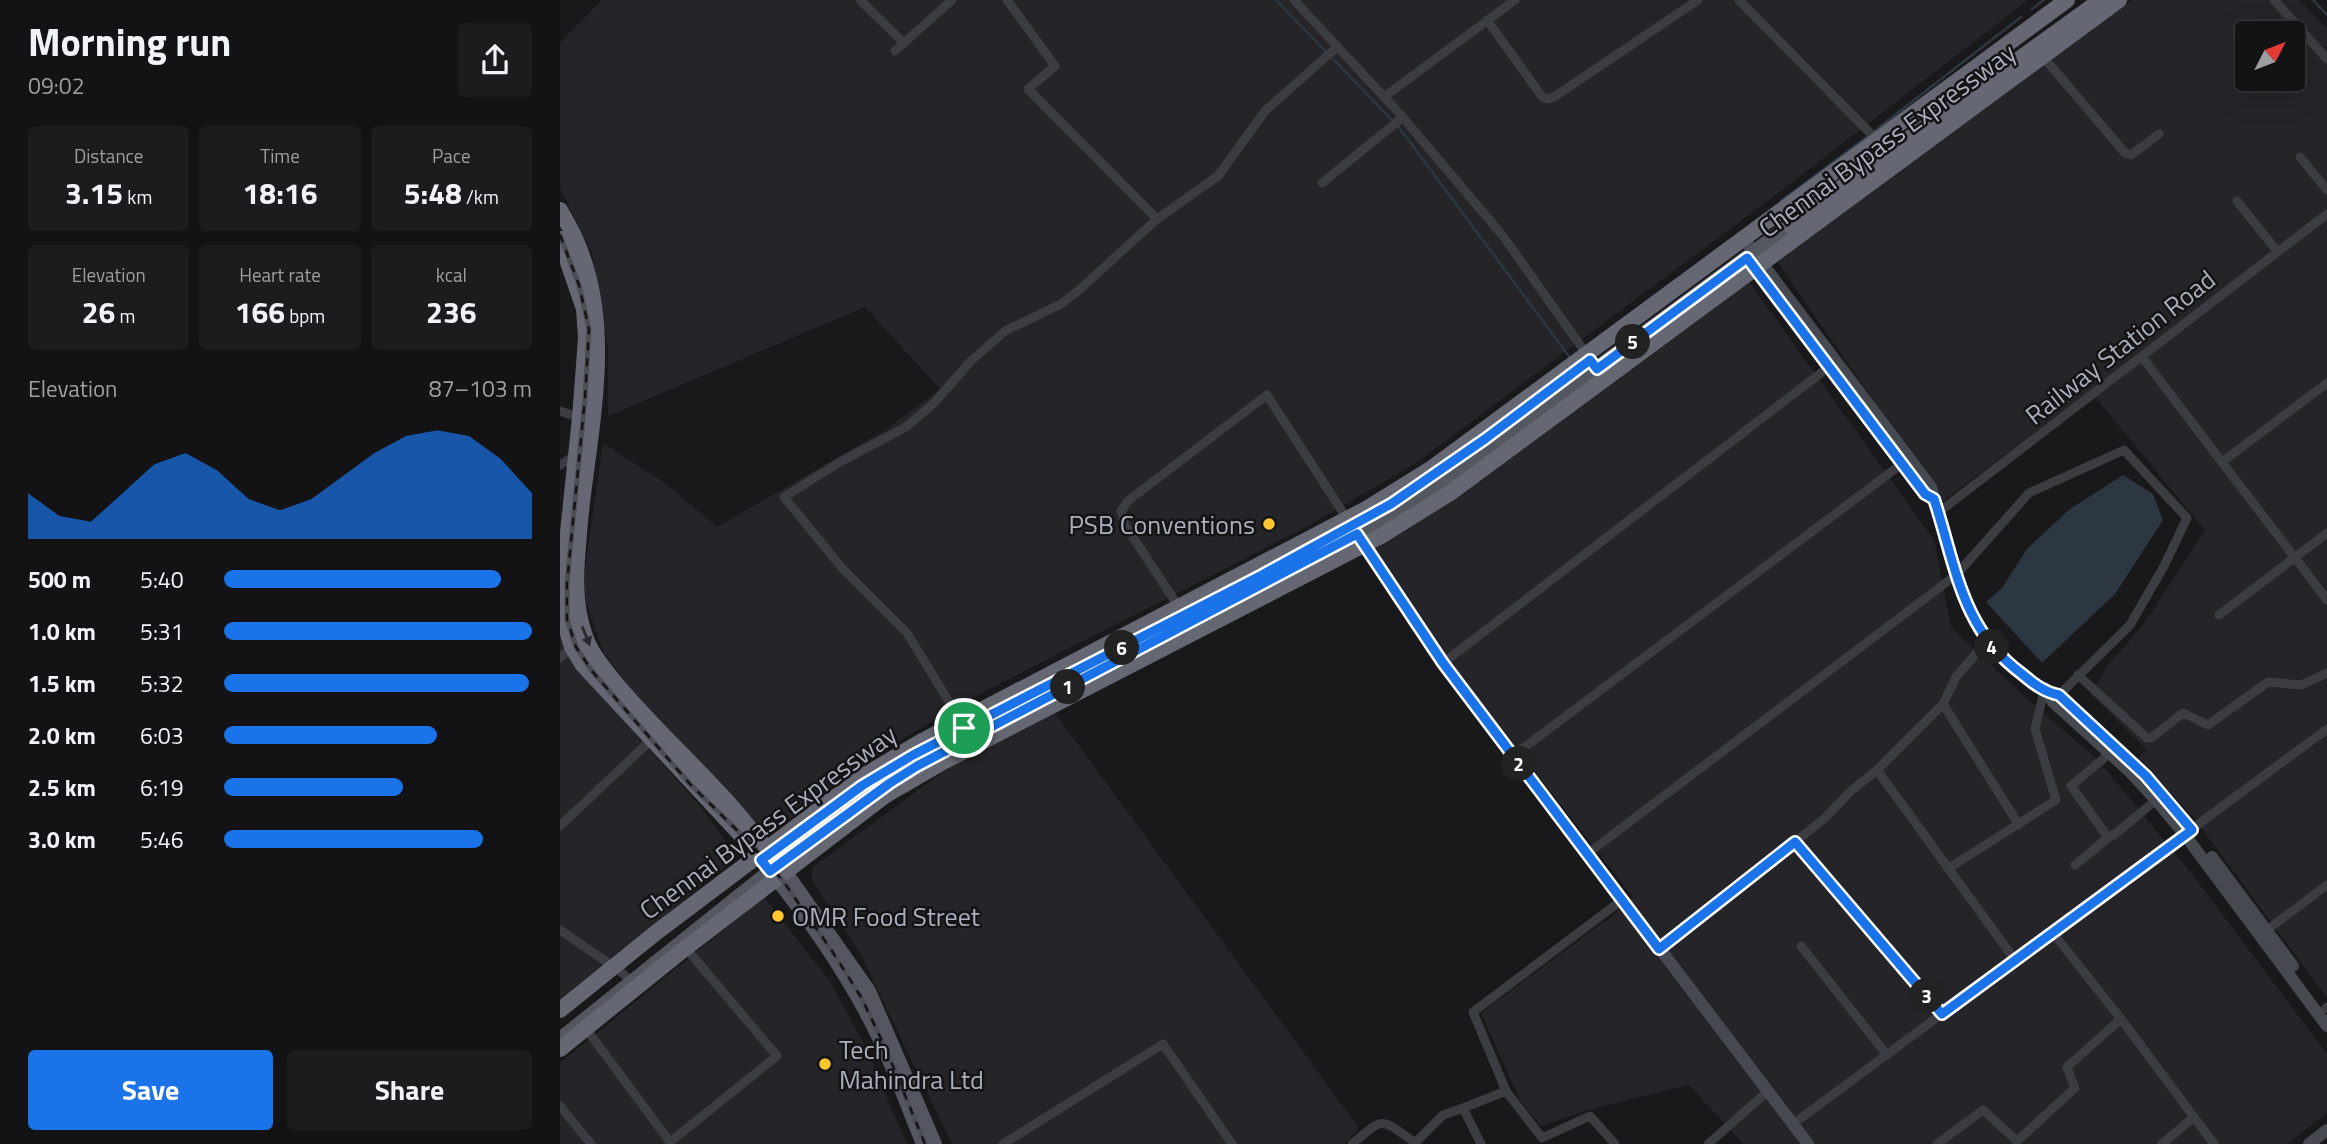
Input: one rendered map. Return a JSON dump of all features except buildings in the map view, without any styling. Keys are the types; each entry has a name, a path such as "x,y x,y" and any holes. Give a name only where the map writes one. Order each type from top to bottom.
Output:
{"highway":[{"name":"Chennai Bypass Expressway","path":"560,1010 658,931 865,775 924,740 1366,509 1432,468 2067,0"},
{"path":"1787,219 2085,0"},
{"path":"1787,219 2101,0"},
{"name":"Chennai Bypass Expressway","path":"560,1049 678,954 886,795 941,763 1381,536 1450,493 2121,0"},
{"path":"560,210 578,244 596,322 597,373 575,592 585,639 597,660 633,704 723,798 770,862"},
{"path":"560,239 564,264 583,309 586,338 562,581 566,653 583,665 650,740 770,862"}],"main road":[{"path":"1787,219 1787,201 1871,135 2061,0"},
{"path":"1787,219 1810,231 2121,0"},
{"path":"560,1019 680,941 770,862 917,766 1435,488 1588,356 1747,250 1787,219"},
{"path":"1747,250 1925,494 1934,499"},
{"path":"1747,250 1931,487 1956,575 1973,619 1987,641 2012,667 2051,695 2146,776 2327,1026"},
{"path":"560,1038 580,1022 625,976 863,785 964,728 1355,530"},
{"path":"1355,530 1443,663 1808,1144"},
{"path":"2051,695 2189,833 2326,1009"},
{"path":"770,862 869,991 920,1121 935,1144"},
{"path":"920,1121 923,1144"},
{"path":"2309,1144 2327,1130"}],"street":[{"path":"860,0 904,43"},
{"path":"895,51 952,0"},
{"path":"1007,0 1055,66 1028,89 1157,219"},
{"path":"1384,97 1515,0"},
{"path":"1487,20 1543,97 1548,99 1698,0"},
{"path":"1739,0 1871,135"},
{"path":"2274,0 2327,59"},
{"path":"1299,1 1332,52 1384,97 1503,236 1588,356"},
{"path":"964,728 907,633 842,568 784,497 912,422 933,404 971,361 1005,331 1061,304 1078,292 1157,219 1218,176 1265,111 1332,52"},
{"path":"2045,59 2125,153 2131,155 2159,134"},
{"path":"1322,183 1402,118"},
{"path":"2300,157 2327,190"},
{"path":"2236,201 2277,251"},
{"name":"Railway Station Road","path":"1939,512 2327,214"},
{"path":"2142,357 2327,600"},
{"path":"1443,663 1830,366"},
{"path":"2222,462 2327,383"},
{"path":"1184,615 1125,525 1121,511 1129,500 1267,395 1355,530"},
{"path":"560,411 580,418"},
{"path":"1587,854 1956,575 2029,493 2124,450 2187,518 2164,566 2130,625 2078,675 2051,695 2035,729 2056,800 1949,868"},
{"path":"560,465 576,455"},
{"path":"1513,756 1903,463"},
{"path":"2219,615 2327,533"},
{"path":"1659,949 1795,842 1877,770 1943,704 1956,677 1987,641"},
{"path":"2078,675 2147,738 2151,738 2183,713 2208,725 2268,682 2301,685 2327,674"},
{"path":"1943,704 2019,824"},
{"path":"1793,1124 2327,729"},
{"path":"560,825 650,740"},
{"path":"2109,837 2071,786 2110,753"},
{"path":"1877,770 2015,960"},
{"path":"2075,865 2156,800"},
{"path":"1795,842 1942,1014"},
{"path":"2267,930 2327,885"},
{"path":"1615,1144 1590,1116 1542,1138 1506,1091 1473,1012 1622,900"},
{"path":"560,930 625,976"},
{"path":"2053,933 2214,1144"},
{"path":"580,1022 670,1142 766,1065 776,1056 680,941"},
{"path":"1801,946 1887,1055"},
{"path":"1937,1144 1983,1110 2017,1141 2075,1088 2067,1067 2121,1019"},
{"path":"1004,1144 1163,1044 1232,1144"},
{"path":"1353,1144 1377,1123 1386,1122 1414,1143 1443,1115 1506,1091"},
{"path":"1708,1144 1768,1091"},
{"path":"560,1106 591,1144"},
{"path":"1463,1108 1481,1144"},
{"path":"2162,1144 2194,1117"}],"shaded area":[{"path":"602,0 2028,0 1786,187 1419,461 1310,525 970,699 880,752 765,837 657,723 604,654 582,591 603,443 665,483 717,527 885,430 940,389 865,307 608,416 608,350 592,253 560,188 560,43"},
{"path":"2132,0 2299,0 2327,28 2327,998 2194,818 2139,758 2147,750 2090,693 2109,664 2144,624 2205,530 2090,391 1943,501 1776,260"},
{"path":"1748,280 1934,540 1951,627 2027,699 2097,759 2191,873 2327,1054 2327,1113 2287,1144 1744,1144 1689,1085 1591,1109 1541,1126 1520,1100 1481,1013 1613,915 1633,897 1442,653 1371,549"},
{"path":"2123,475 2153,494 2163,520 2115,594 2042,663 1986,602 2002,588 2027,549 2070,509"},
{"path":"560,637 577,668 700,806 737,857 560,999"},
{"path":"1055,713 1359,1128 1345,1144 952,1144 861,955 812,881 812,868 955,763"},
{"path":"764,897 830,981 863,1042 907,1144 560,1144 560,1063"}],"waterway":[{"path":"1276,0 1393,121"},
{"path":"2032,9 2044,0"},
{"path":"2313,0 2327,15"},
{"path":"1873,132 2021,17"},
{"path":"1398,126 1571,359"},
{"path":"1781,201 1868,136"}],"railway":[{"path":"560,235 579,285 589,329 567,583 567,619 576,647 592,671 690,784 750,843 783,881 861,997 886,1049 925,1144"}],"place":[{"name":"PSB Conventions","path":"1269,524"},
{"name":"OMR Food Street","path":"778,916"},
{"name":"Tech Mahindra Ltd","path":"825,1064"}],"route":[{"path":"1747,258 1925,494 1934,499 1962,595 1987,641 2012,667 2044,691 2059,695 2146,776 2192,830 1942,1014 1795,842 1659,949 1443,663 1357,534 917,766 770,871 761,860 863,785 964,728 1262,575 1391,504 1485,439 1590,360 1597,369 1747,258"}]}
